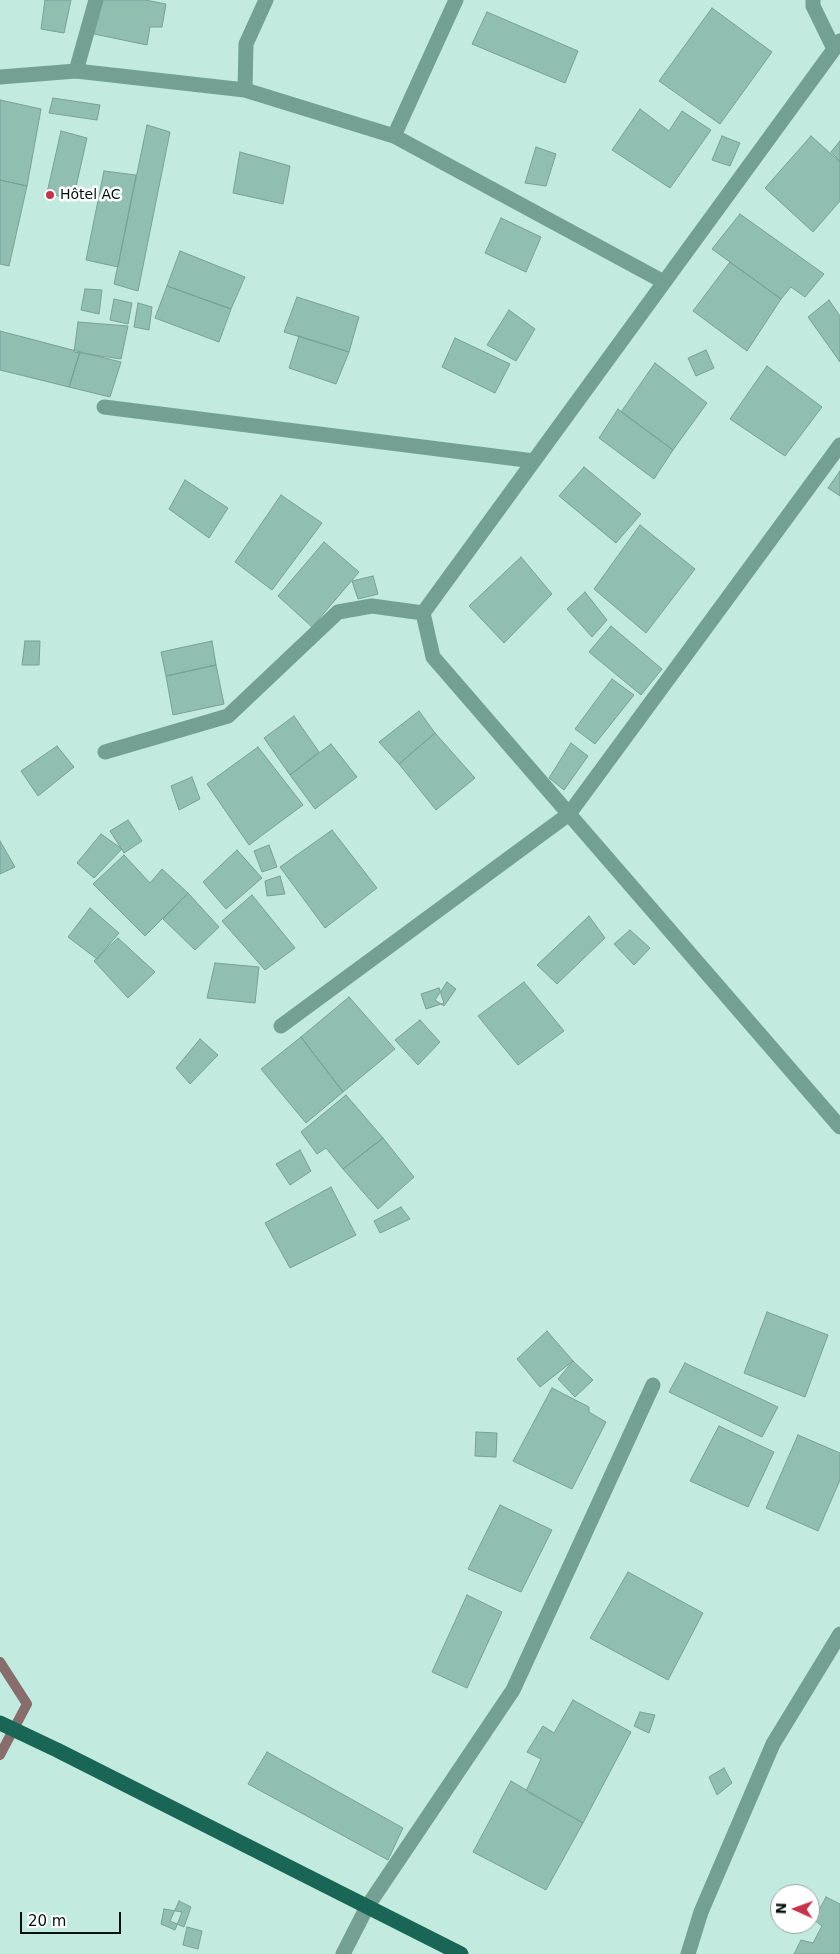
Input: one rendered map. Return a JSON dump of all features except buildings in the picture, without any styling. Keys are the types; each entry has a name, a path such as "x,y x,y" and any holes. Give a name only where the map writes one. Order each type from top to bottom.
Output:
{"main road":[{"path":"0,1723 461,1954"}],"street":[{"path":"76,71 96,0"},
{"path":"245,90 246,44 266,0"},
{"path":"394,136 456,0"},
{"path":"813,0 813,6 837,45 423,613 433,657 840,1127"},
{"path":"0,77 76,71 245,90 394,136 664,282"},
{"path":"104,407 534,461"},
{"path":"281,1026 569,814 840,446"},
{"path":"105,752 228,716 338,612 372,606 423,613"},
{"path":"343,1954 367,1907 512,1690 653,1385"},
{"path":"688,1954 701,1912 773,1744 840,1634"}],"waterway":[{"path":"0,1662 27,1704 0,1755"}],"place":[{"name":"Hôtel AC","path":"50,195"}]}
